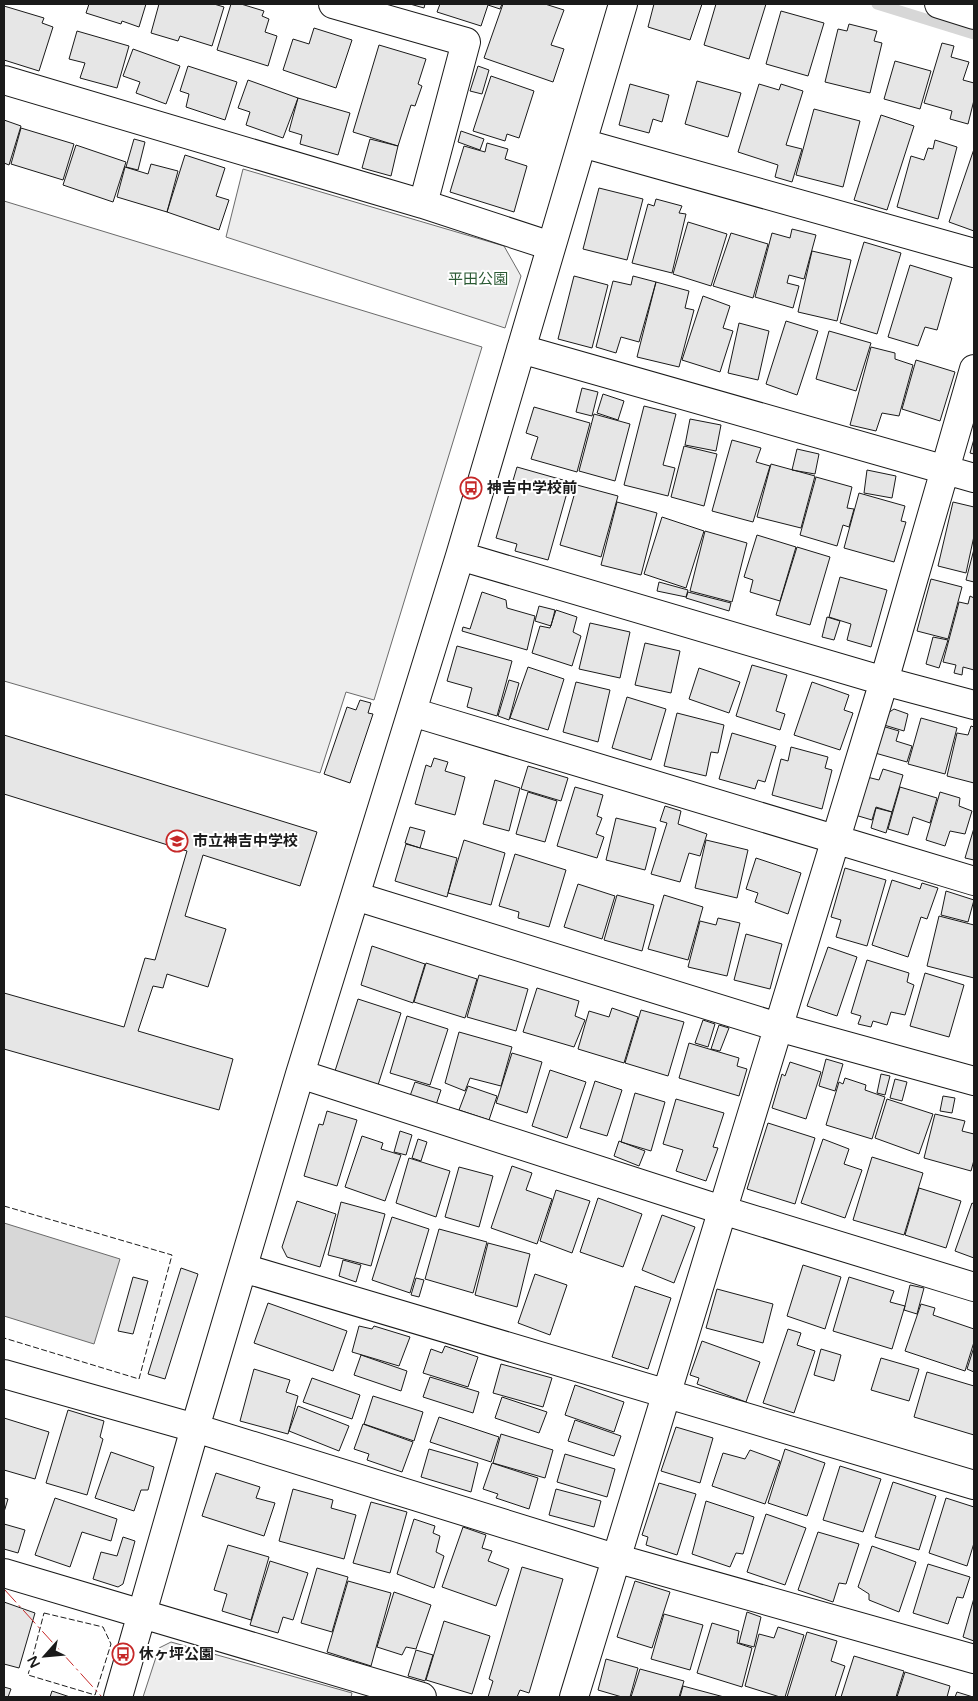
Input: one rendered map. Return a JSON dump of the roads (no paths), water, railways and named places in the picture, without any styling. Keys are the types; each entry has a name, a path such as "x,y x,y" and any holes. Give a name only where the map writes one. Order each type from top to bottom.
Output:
{"street":[{"path":"333,4 466,42 423,204"},
{"path":"118,1697 195,1428 300,1074 460,556 623,4"},
{"path":"938,4 974,15"},
{"path":"4,80 423,204 552,246"},
{"path":"582,143 974,253"},
{"path":"521,349 974,478"},
{"path":"574,1697 884,681 974,369"},
{"path":"460,556 884,681 974,705"},
{"path":"412,712 974,881"},
{"path":"355,896 778,1027 974,1081"},
{"path":"300,1074 722,1210 974,1287"},
{"path":"243,1268 974,1486"},
{"path":"4,1374 195,1428 615,1558 974,1659"},
{"path":"4,1573 422,1697"}],"waterway":[{"path":"877,4 974,34"}],"place":[{"name":"神吉中学校前","path":"471,488"},
{"name":"市立神吉中学校","path":"177,841"},
{"name":"休ヶ坪公園","path":"123,1654"}],"park label":[{"name":"平田公園","path":"478,279"}]}
